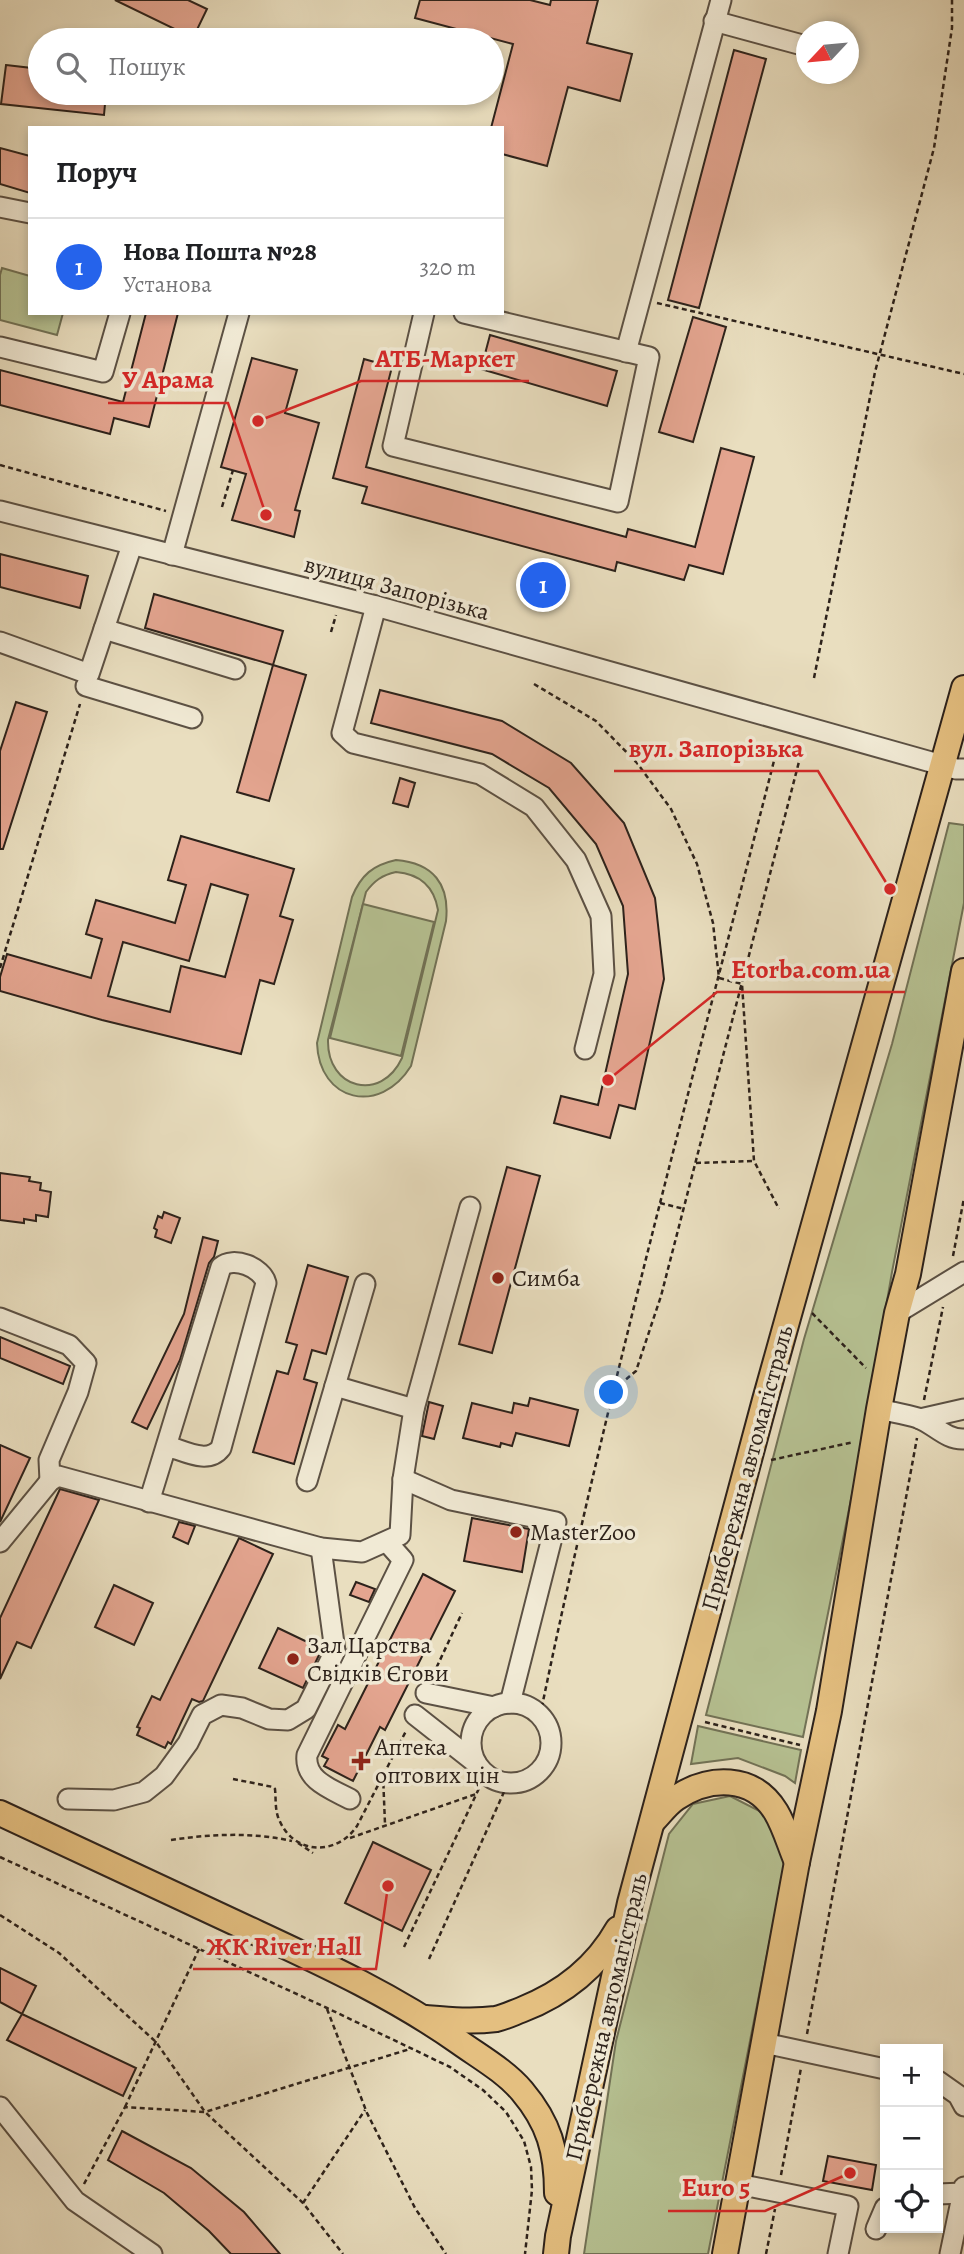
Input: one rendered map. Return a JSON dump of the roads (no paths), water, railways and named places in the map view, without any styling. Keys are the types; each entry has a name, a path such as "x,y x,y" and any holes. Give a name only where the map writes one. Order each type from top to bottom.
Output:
{"main road":[{"name":"Прибережна автомагістраль","path":"557,2245 630,1903 765,1400 953,766 964,688"},
{"path":"725,2254 797,1862 830,1712 878,1409 897,1313 908,1274 963,985"},
{"path":"653,1822 674,1799 698,1785 715,1781 751,1787 776,1811 797,1862"},
{"path":"0,1813 328,1966 424,2018 502,2072 521,2090 540,2116 551,2138 557,2162 557,2245"},
{"path":"424,2018 470,2021 499,2018 556,1994 581,1976 601,1954 617,1931 630,1903"}],"street":[{"path":"626,352 721,0"},
{"path":"714,21 796,43"},
{"path":"0,207 28,213"},
{"path":"0,347 103,372 119,315"},
{"path":"172,555 238,315"},
{"path":"424,315 393,446 618,502 649,357 472,315"},
{"name":"вулиця Запорізька","path":"0,511 376,606 953,766"},
{"path":"0,642 89,674 132,545"},
{"path":"376,606 342,733 353,743 480,774 534,807 576,860 601,916 604,974 585,1049"},
{"path":"103,629 235,669"},
{"path":"86,686 192,718"},
{"path":"0,1542 50,1481 58,1476 321,1548 362,1552 400,1535 403,1479 414,1409 470,1207"},
{"path":"149,1502 221,1267 225,1263 233,1262 259,1270 265,1283 221,1448 215,1455 207,1457 167,1446"},
{"path":"897,1313 964,1272"},
{"path":"307,1481 365,1284"},
{"path":"0,1318 69,1345 86,1363 78,1392 49,1460 50,1481"},
{"path":"334,1386 414,1409"},
{"path":"878,1409 920,1419 940,1432 964,1439"},
{"path":"920,1419 964,1409"},
{"path":"403,1479 452,1500 556,1522 502,1705 481,1717 473,1731 471,1747 481,1769"},
{"path":"350,1799 315,1780 309,1772 307,1755 403,1560 387,1542"},
{"path":"68,1800 114,1800 144,1792 164,1776 188,1743 202,1715 221,1705 269,1719 288,1720 306,1709 335,1651 321,1548"},
{"path":"415,1715 496,1780 521,1782 533,1777 549,1756 551,1743 548,1729 540,1716 527,1706 502,1705 426,1693"},
{"path":"764,2043 880,2067"},
{"path":"943,2084 958,2095 964,2106"},
{"path":"0,2107 75,2201 152,2254"},
{"path":"738,2184 848,2206 838,2254"},
{"path":"943,2193 963,2190 950,2254"},
{"path":"876,2229 880,2220"}],"place":[{"name":"АТБ-Маркет","path":"258,421"},
{"name":"У Арама","path":"266,515"},
{"name":"Нова Пошта №28","path":"543,585"},
{"name":"вул. Запорізька","path":"890,889"},
{"name":"Etorba.com.ua","path":"608,1080"},
{"name":"Симба","path":"498,1278"},
{"name":"MasterZoo","path":"516,1532"},
{"name":"Зал Царства Свідків Єгови","path":"293,1659"},
{"name":"Аптека оптових цін","path":"361,1761"},
{"name":"ЖК River Hall","path":"388,1886"},
{"name":"Euro 5","path":"850,2173"}]}
